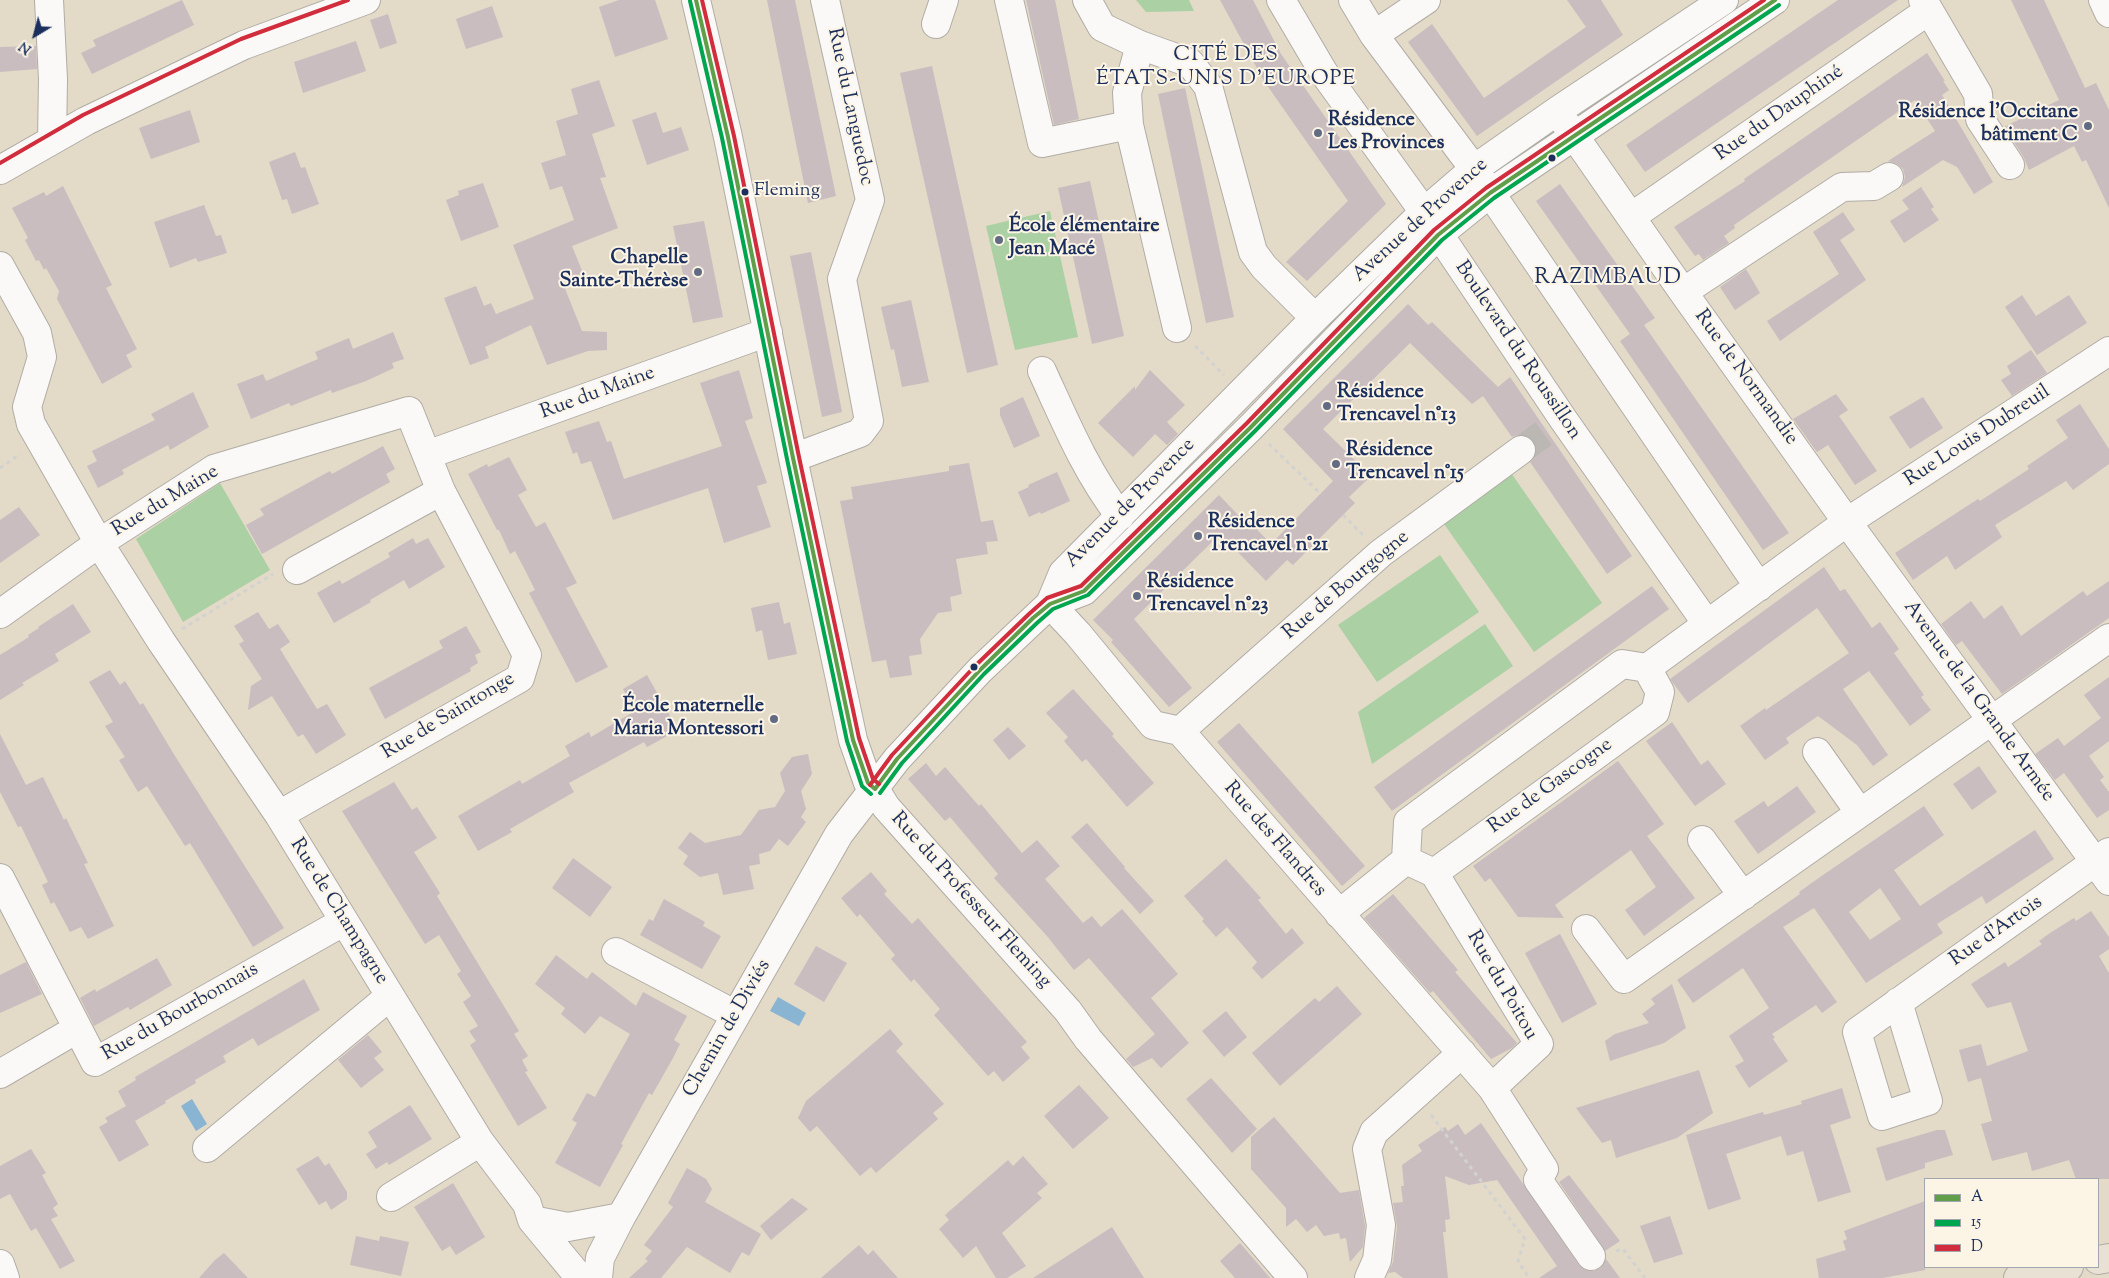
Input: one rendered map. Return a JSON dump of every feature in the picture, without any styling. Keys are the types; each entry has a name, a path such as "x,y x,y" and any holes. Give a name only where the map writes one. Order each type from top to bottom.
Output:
{"main road":[{"path":"2018,1278 2064,1268"}],"street":[{"path":"49,0 53,79 52,140"},
{"path":"0,170 86,121 244,46 366,0"},
{"name":"Rue du Languedoc","path":"793,458 860,433 869,421 842,279 870,200 826,0"},
{"path":"1009,0 1042,143 1129,125"},
{"path":"1087,0 1102,27 1140,45 1190,63 1208,86 1253,252 1264,267 1315,318"},
{"name":"Boulevard du Roussillon","path":"1281,0 1324,73 1431,224 1555,425 1707,624"},
{"path":"1353,0 1374,35 1474,169 1759,587"},
{"path":"1374,35 1426,0"},
{"name":"Avenue de Provence","path":"1050,604 1084,591 1251,427 1431,224 1474,169 1557,111 1724,0"},
{"name":"Avenue de Provence","path":"1050,604 1063,572 1315,318 1431,224 1490,193 1775,0"},
{"path":"2103,0 2109,13"},
{"name":"Rue du Professeur Fleming","path":"699,4 853,740 868,783 875,789 886,807 1068,1011 1088,1039 1293,1278"},
{"path":"1926,5 1978,94 1980,119 2010,166"},
{"name":"Rue du Dauphiné","path":"1631,217 1926,5"},
{"path":"1140,45 1127,93 1129,125 1177,328"},
{"path":"53,79 86,121"},
{"name":"Rue de Normandie","path":"1557,111 1847,522"},
{"path":"1683,292 1842,187 1874,186 1889,176"},
{"name":"Rue de Champagne","path":"0,266 37,333 42,357 26,407 31,424 99,543 161,641 279,815 343,922 480,1142 527,1204 532,1220 580,1278"},
{"name":"Rue du Maine","path":"427,455 768,332"},
{"name":"Rue Louis Dubreuil","path":"1847,522 2109,352"},
{"path":"1042,371 1082,457 1102,492 1120,516"},
{"name":"Rue du Maine","path":"0,614 99,543 214,469 409,411"},
{"name":"Rue de Saintonge","path":"279,815 520,678 527,655 441,491 409,411"},
{"name":"Rue de Bourgogne","path":"1180,731 1381,553 1522,450"},
{"path":"297,570 441,491"},
{"path":"1339,914 1406,860 1408,822 1622,664 1647,668 1847,522"},
{"name":"Avenue de la Grande Armée","path":"1847,522 1992,721 2104,865"},
{"path":"875,789 897,759 980,670 1050,604 1078,634 1153,725 1180,731"},
{"path":"1586,929 1624,979 2109,638"},
{"name":"Rue de Gascogne","path":"1434,873 1655,712 1660,692 1647,668"},
{"name":"Rue des Flandres","path":"1180,731 1492,1088 1544,1170 1538,1180 1591,1256"},
{"path":"1817,752 1860,813"},
{"name":"Chemin de Diviés","path":"598,1278 600,1258 621,1217 839,834 875,789"},
{"path":"1702,840 1743,896"},
{"path":"1406,860 1434,873"},
{"name":"Rue d'Artois","path":"1898,1002 2104,865"},
{"name":"Rue du Poitou","path":"1434,873 1539,1044 1492,1088"},
{"name":"Rue du Bourbonnais","path":"0,878 95,1062 343,922"},
{"path":"616,952 736,1015"},
{"path":"207,1148 390,996"},
{"path":"0,1074 77,1029"},
{"path":"1368,1278 1377,1260 1381,1225 1367,1149 1374,1132 1462,1054"},
{"path":"391,1198 480,1142"},
{"path":"532,1220 568,1227 621,1217"},
{"path":"0,1264 6,1278"}],"path":[{"path":"1177,328 1224,375"},
{"path":"1251,427 1321,494"},
{"path":"161,641 282,569 297,570"},
{"path":"1416,1094 1524,1239 1518,1261 1529,1278"},
{"path":"1591,1256 1623,1249 1645,1278"}],"green space":[{"path":"1136,0 1189,0 1194,11 1146,12"},
{"path":"1050,211 1078,337 1015,350 986,226"},
{"path":"1511,473 1602,603 1534,652 1442,521"},
{"path":"220,483 270,570 183,622 136,539"},
{"path":"1440,555 1479,612 1377,682 1338,625"},
{"path":"1485,624 1513,666 1372,764 1358,712"}],"water":[{"path":"778,997 806,1013 799,1026 770,1011"},
{"path":"192,1099 207,1124 196,1131 181,1106"}],"building":[{"path":"182,0 194,25 92,74 81,53 96,46 93,40"},
{"path":"619,0 655,0 668,39 615,57 599,7"},
{"path":"767,0 795,0 836,196 808,203"},
{"path":"1026,0 1055,0 1079,119 1054,125"},
{"path":"1220,0 1253,0 1281,54 1386,204 1307,281 1286,262 1348,201 1264,81"},
{"path":"1567,0 1601,0 1623,35 1477,136 1408,42 1432,24 1484,98 1586,27"},
{"path":"1838,0 1898,0 1645,172 1626,145"},
{"path":"2011,0 2044,0 2085,88 2096,83 2109,110 2109,208 2086,160 2082,162 2074,146 2029,170 2023,156 2004,127 2059,100"},
{"path":"492,6 503,37 466,49 456,19"},
{"path":"388,14 397,43 380,49 370,20"},
{"path":"356,41 366,71 303,93 294,62"},
{"path":"36,46 37,69 0,72 0,47"},
{"path":"1927,53 1949,90 1942,95 1993,182 1974,194 1957,167 1943,160 1902,187 1905,177 1903,169 1897,164 1888,161 1935,131 1915,100 1734,225 1735,228 1724,236 1729,243 1703,260 1699,254 1695,256 1674,227 1745,181 1744,179"},
{"path":"932,66 998,365 967,373 900,73"},
{"path":"599,80 615,126 592,134 606,177 600,178 618,228 572,246 583,273 562,281 582,331 607,332 607,350 588,351 547,365 531,325 485,347 489,358 470,365 444,298 476,286 484,306 491,303 496,314 534,299 513,245 574,220 562,186 550,190 541,163 566,155 556,121 578,114 571,89"},
{"path":"1185,88 1234,317 1206,323 1158,94"},
{"path":"190,110 200,142 151,159 139,128"},
{"path":"656,112 663,133 681,127 689,150 647,165 632,120"},
{"path":"295,152 301,168 305,167 319,204 292,214 287,199 282,200 269,162"},
{"path":"1090,181 1124,336 1092,344 1058,188"},
{"path":"483,183 499,227 461,241 446,200 459,195 458,191"},
{"path":"1560,184 1655,318 1644,325 1789,533 1763,550 1620,341 1630,334 1536,201"},
{"path":"63,186 112,285 106,288 137,349 126,355 132,367 102,384 57,299 59,291 46,268 44,270 39,260 36,261 25,240 28,238 12,208 44,192 46,196"},
{"path":"1921,187 1934,207 1931,209 1939,220 1904,243 1890,221 1909,209 1902,200"},
{"path":"204,205 216,236 221,235 227,253 198,262 196,258 170,268 154,222"},
{"path":"1843,212 1855,230 1840,240 1866,280 1780,341 1767,321 1839,274 1813,232"},
{"name":"Chapelle Sainte-Thérèse","path":"704,221 723,317 693,323 673,226"},
{"path":"811,252 842,412 822,417 790,256"},
{"path":"1746,269 1760,293 1735,310 1720,287"},
{"path":"2022,295 2036,316 2069,295 2087,323 2037,355 2005,307"},
{"path":"911,300 929,382 902,387 894,349 891,350 881,307"},
{"path":"1408,304 1428,325 1432,322 1498,387 1510,377 1632,556 1607,574 1530,462 1535,457 1537,449 1533,440 1520,434 1512,437 1483,396 1472,404 1410,343 1323,429 1371,476 1349,497 1355,503 1293,565 1287,560 1266,581 1220,534 1134,619 1192,688 1169,707 1111,642 1113,640 1093,620 1219,495 1238,515 1241,513 1271,544 1333,481 1283,429"},
{"path":"393,332 404,359 392,363 394,368 366,381 332,393 331,390 291,406 289,403 251,419 237,384 263,374 266,381 318,359 315,352 349,338 353,349"},
{"path":"2031,350 2047,373 2012,396 2001,380 2011,374 2007,366"},
{"path":"739,370 753,418 745,421 767,483 757,486 771,527 724,543 708,488 613,520 591,461 581,464 577,452 573,454 565,432 599,421 607,442 611,441 624,479 722,446 700,383"},
{"path":"1150,370 1185,405 1167,422 1178,434 1167,445 1155,434 1133,457 1098,423 1135,386 1135,390"},
{"path":"193,392 209,427 170,450 168,445 122,470 124,474 98,488 87,466 97,461 92,451 155,420 151,414"},
{"path":"1836,394 1848,410 1839,416 1877,471 1855,485 1828,445 1817,452 1793,419"},
{"path":"1023,397 1040,436 1014,448 1000,415 1000,408"},
{"path":"1923,397 1943,428 1910,449 1889,417"},
{"path":"2080,404 2109,449 2109,464 2073,490 2066,481 1995,525 2002,537 1955,570 1947,556 1913,580 1895,553 1978,499 1980,501 2029,469 2027,466 2068,438 2056,420"},
{"path":"383,446 395,469 386,474 390,482 262,554 246,525 264,515 260,509 330,471 332,474"},
{"path":"509,457 527,490 518,495 536,527 545,522 562,554 577,583 566,588 608,667 576,683 529,593 535,590 526,572 515,551 510,554 468,474 487,464 488,467"},
{"path":"969,463 981,522 993,520 998,541 986,542 988,554 956,559 962,594 950,597 952,611 938,613 920,639 922,654 909,656 912,675 890,678 886,660 872,662 840,501 853,499 851,487 949,471 949,466"},
{"path":"1057,472 1070,501 1041,514 1040,512 1029,517 1018,492 1029,487 1028,485"},
{"path":"19,507 40,535 0,563 0,520"},
{"path":"413,538 416,544 428,538 445,567 409,589 404,580 334,623 317,593 340,580 342,584 390,557 388,553"},
{"path":"1824,567 1840,591 1845,589 1872,628 1880,622 1899,649 1894,653 1924,695 1921,697 1931,710 1910,726 1869,671 1843,689 1888,755 1873,766 1857,745 1818,716 1786,738 1789,743 1765,760 1740,726 1849,653 1817,608 1688,703 1670,679"},
{"path":"2109,581 2109,618 2002,694 1962,641 1956,645 1941,624 1971,601 1984,619 2002,605 2021,636 2083,591 2087,596"},
{"path":"1652,586 1669,609 1392,811 1374,787"},
{"path":"779,602 784,624 790,622 797,654 768,660 762,630 756,632 751,608"},
{"path":"73,604 91,632 55,654 59,661 22,683 24,685 0,700 0,655 29,637 28,635 38,627"},
{"path":"258,612 269,629 278,624 290,642 280,649 317,709 327,704 346,735 316,754 303,734 298,737 272,696 248,710 251,686 262,679 239,644 244,641 234,626"},
{"path":"466,626 481,652 475,655 478,663 470,668 471,671 385,719 369,688 443,648 439,641"},
{"path":"110,670 120,685 125,681 140,705 143,703 284,928 253,947 190,843 185,846 147,786 138,792 119,760 125,757 105,726 113,722 89,682"},
{"path":"647,675 678,730 647,747 644,742 569,783 574,792 510,829 512,832 478,851 458,816 520,780 522,784 570,756 565,746 589,732 591,737 635,711 623,689"},
{"path":"2109,677 2109,741 2089,756 2104,777 2100,780 2109,792 2109,810 2097,818 2064,773 2055,780 2035,754 2058,738 2064,746 2101,718 2084,695"},
{"path":"1073,689 1114,734 1112,736 1154,783 1127,807 1086,759 1082,762 1064,741 1068,737 1046,713"},
{"path":"1672,722 1701,765 1708,760 1726,784 1695,806 1646,741"},
{"path":"1239,723 1365,866 1342,886 1217,742"},
{"path":"1008,727 1026,746 1009,760 993,740"},
{"path":"0,734 26,785 43,777 88,863 84,864 114,926 88,939 81,927 70,932 54,902 51,904 42,885 48,882 21,826 18,827 0,792"},
{"path":"808,754 812,774 801,791 806,809 801,817 806,822 788,846 779,839 770,851 759,854 760,864 749,866 754,889 723,895 718,873 700,877 683,864 688,856 678,848 690,832 705,843 741,835 759,810 775,807 785,791 780,773 792,757"},
{"path":"1618,761 1664,824 1647,836 1695,898 1644,936 1625,910 1656,887 1631,850 1555,905 1564,918 1518,917 1490,878 1485,882 1473,866"},
{"path":"926,763 936,776 945,767 979,806 981,804 1022,853 1037,840 1060,866 1045,879 1083,923 1092,916 1101,927 1122,909 1178,974 1151,998 1189,1043 1161,1068 1152,1058 1133,1067 1126,1059 1155,1034 1089,958 1074,970 1047,936 994,878 998,874 950,817 945,821 908,779"},
{"path":"1979,766 1997,792 1972,810 1953,784"},
{"path":"394,782 412,810 417,807 437,838 414,852 440,893 437,896 519,1031 514,1034 528,1056 522,1060 528,1071 525,1072 547,1108 518,1126 470,1045 476,1041 469,1031 478,1026 463,1002 471,996 457,974 461,971 439,935 425,944 342,811"},
{"path":"1797,786 1816,812 1758,854 1734,821 1764,801 1768,807"},
{"path":"1924,806 1944,835 1894,870 1920,906 2035,830 2054,859 1986,904 1982,896 1937,924 1943,933 1866,983 1814,908 1783,927 1837,1002 1822,1013 1816,1005 1772,1034 1775,1037 1773,1039 1788,1061 1749,1088 1735,1066 1744,1061 1729,1036 1769,1008 1743,968 1693,1003 1677,980 1800,894 1799,892","holes":["1880,888 1901,919 1870,940 1849,912"]},
{"path":"1087,823 1154,901 1140,914 1071,837"},
{"path":"573,858 612,887 590,917 552,888"},
{"path":"1226,859 1261,898 1258,900 1286,934 1292,928 1304,943 1262,979 1252,968 1257,962 1227,927 1216,937 1202,921 1204,919 1184,896"},
{"path":"871,872 887,891 884,894 912,924 918,918 1027,1042 1021,1047 1030,1058 1003,1082 994,1071 988,1076 934,1015 940,1009 914,979 911,982 891,959 895,955 860,914 857,917 841,898"},
{"path":"1393,894 1458,970 1455,972 1517,1043 1512,1048 1491,1059 1433,991 1430,993 1364,918"},
{"path":"664,899 705,922 703,926 721,936 702,969 640,935 649,919 653,921"},
{"path":"2091,911 2109,937 2109,949 2099,956 2109,973 2109,1179 2076,1178 2069,1160 2032,1171 2027,1152 1992,1161 1981,1124 1992,1121 1981,1078 1968,1082 1959,1050 1981,1044 1987,1066 2028,1051 2011,1002 1987,1008 1971,984 2005,962 2008,967 2042,944 2039,941 2050,933 2074,918 2076,921"},
{"path":"1560,934 1597,1004 1562,1023 1525,953"},
{"path":"816,946 847,963 824,1002 794,984"},
{"path":"556,955 587,979 592,972 636,1006 643,992 687,1016 674,1040 680,1044 673,1058 652,1095 649,1093 600,1187 555,1163 577,1123 572,1120 587,1093 595,1097 630,1034 600,1016 585,1034 561,1014 565,1008 535,984"},
{"path":"157,958 172,985 130,1010 128,1007 94,1026 80,998 95,989 96,992"},
{"path":"26,962 42,994 0,1013 0,975"},
{"path":"304,979 320,1010 258,1046 253,1038 223,1056 226,1062 195,1080 196,1083 165,1101 166,1103 135,1121 149,1145 119,1162 99,1127 108,1122 105,1118 126,1106 118,1091 136,1080 135,1077"},
{"path":"1672,984 1686,1028 1664,1043 1610,1061 1605,1041 1615,1034 1649,1023 1642,1014 1655,1004 1651,999"},
{"path":"1337,986 1362,1014 1280,1086 1252,1053 1315,998 1319,1002"},
{"path":"1226,1011 1247,1037 1224,1057 1202,1031"},
{"path":"890,1029 903,1044 896,1051 944,1104 933,1113 938,1119 876,1173 871,1167 860,1176 817,1126 810,1132 798,1118 806,1101"},
{"path":"368,1035 382,1052 374,1058 384,1070 361,1088 338,1060"},
{"path":"1699,1070 1713,1113 1677,1138 1616,1158 1611,1140 1602,1143 1576,1108"},
{"path":"1211,1078 1257,1129 1232,1153 1186,1099"},
{"path":"1079,1085 1109,1118 1073,1149 1044,1116"},
{"path":"1842,1088 1851,1118 1830,1125 1851,1192 1818,1202 1803,1151 1787,1156 1781,1136 1726,1154 1741,1199 1708,1210 1686,1135 1763,1112 1764,1115 1802,1104 1801,1101"},
{"path":"410,1105 432,1139 389,1165 387,1162 376,1169 366,1154 377,1147 368,1132"},
{"path":"1274,1117 1340,1193 1359,1190 1365,1226 1363,1247 1350,1262 1346,1238 1340,1239 1339,1233 1324,1236 1316,1225 1307,1232 1296,1219 1286,1227 1286,1208 1251,1169 1251,1137"},
{"path":"1481,1123 1579,1265 1585,1270 1593,1271 1600,1268 1606,1259 1620,1278 1539,1278 1557,1266 1497,1180 1469,1185 1445,1176 1450,1219 1445,1220 1446,1232 1443,1232 1448,1278 1403,1278 1395,1272 1388,1273 1393,1262 1397,1227 1393,1203 1403,1202 1401,1186 1404,1186 1402,1165 1422,1151 1418,1145 1445,1127 1448,1131 1458,1124 1465,1135"},
{"path":"1937,1130 1945,1130 1953,1155 1925,1163 1925,1168 1886,1181 1876,1148"},
{"path":"31,1149 46,1173 42,1175 58,1204 53,1208 58,1216 51,1219 75,1261 60,1269 36,1228 31,1231 10,1194 0,1199 0,1166"},
{"path":"318,1156 325,1166 329,1163 347,1192 347,1199 331,1210 326,1201 319,1205 296,1169"},
{"path":"1023,1156 1048,1184 1037,1193 1042,1198 1002,1233 1026,1266 1007,1278 996,1278 976,1246 963,1258 939,1229 949,1220 945,1215 1008,1160 1013,1166"},
{"path":"687,1168 706,1179 712,1189 705,1202 761,1234 749,1256 742,1252 730,1273 687,1247 661,1278 629,1278 648,1261 645,1259 652,1251 644,1245 673,1207 668,1203"},
{"path":"1569,1175 1620,1241 1605,1251 1559,1182"},
{"path":"453,1183 485,1237 456,1255 450,1246 442,1251 414,1207"},
{"path":"792,1198 808,1209 771,1240 760,1226"},
{"path":"1924,1201 1925,1270 1883,1278 1819,1278 1816,1259 1846,1250 1843,1241 1847,1239 1844,1231"},
{"path":"1670,1216 1683,1254 1654,1263 1640,1226"},
{"path":"1112,1227 1144,1278 1033,1278"},
{"path":"356,1236 379,1241 380,1236 409,1242 401,1276 350,1265"},
{"path":"1240,1243 1270,1278 1235,1278 1220,1261"},
{"path":"859,1245 868,1255 873,1250 898,1278 821,1278"},
{"path":"224,1253 248,1278 199,1278 215,1260"}],"tunnel":[{"path":"1521,450 1547,431"}],"transit line":[{"name":"D","path":"0,163 83,115 241,39 348,0"},
{"name":"A","path":"696,0 728,137 793,458 853,740 868,783 875,789"},
{"name":"D","path":"702,0 734,136 799,457 859,738 873,779 879,784"},
{"name":"D","path":"870,785 892,755 975,666 1047,598 1081,586 1247,423 1434,230 1486,188 1764,0"},
{"name":"A","path":"875,789 897,759 980,670 1050,604 1084,591 1251,427 1438,235 1490,193 1775,0"},
{"name":"15","path":"690,1 722,138 787,459 847,741 862,786 871,794"},
{"name":"15","path":"880,793 902,763 984,674 1053,609 1088,595 1255,431 1442,240 1494,198 1779,5"}],"place":[{"name":"Résidence l'Occitane bâtiment C","path":"2088,126"},
{"name":"Résidence Les Provinces","path":"1318,133"},
{"name":"Fleming","path":"745,192"},
{"name":"École élémentaire Jean Macé","path":"999,240"},
{"name":"Chapelle Sainte-Thérèse","path":"698,272"},
{"name":"Résidence Trencavel n°13","path":"1327,406"},
{"name":"Résidence Trencavel n°15","path":"1336,464"},
{"name":"Résidence Trencavel n°21","path":"1198,536"},
{"name":"Résidence Trencavel n°23","path":"1137,596"},
{"name":"École maternelle Maria Montessori","path":"774,719"}],"district":[{"name":"CITÉ DES ÉTATS-UNIS D'EUROPE","path":"1226,68"},
{"name":"RAZIMBAUD","path":"1608,279"}]}
